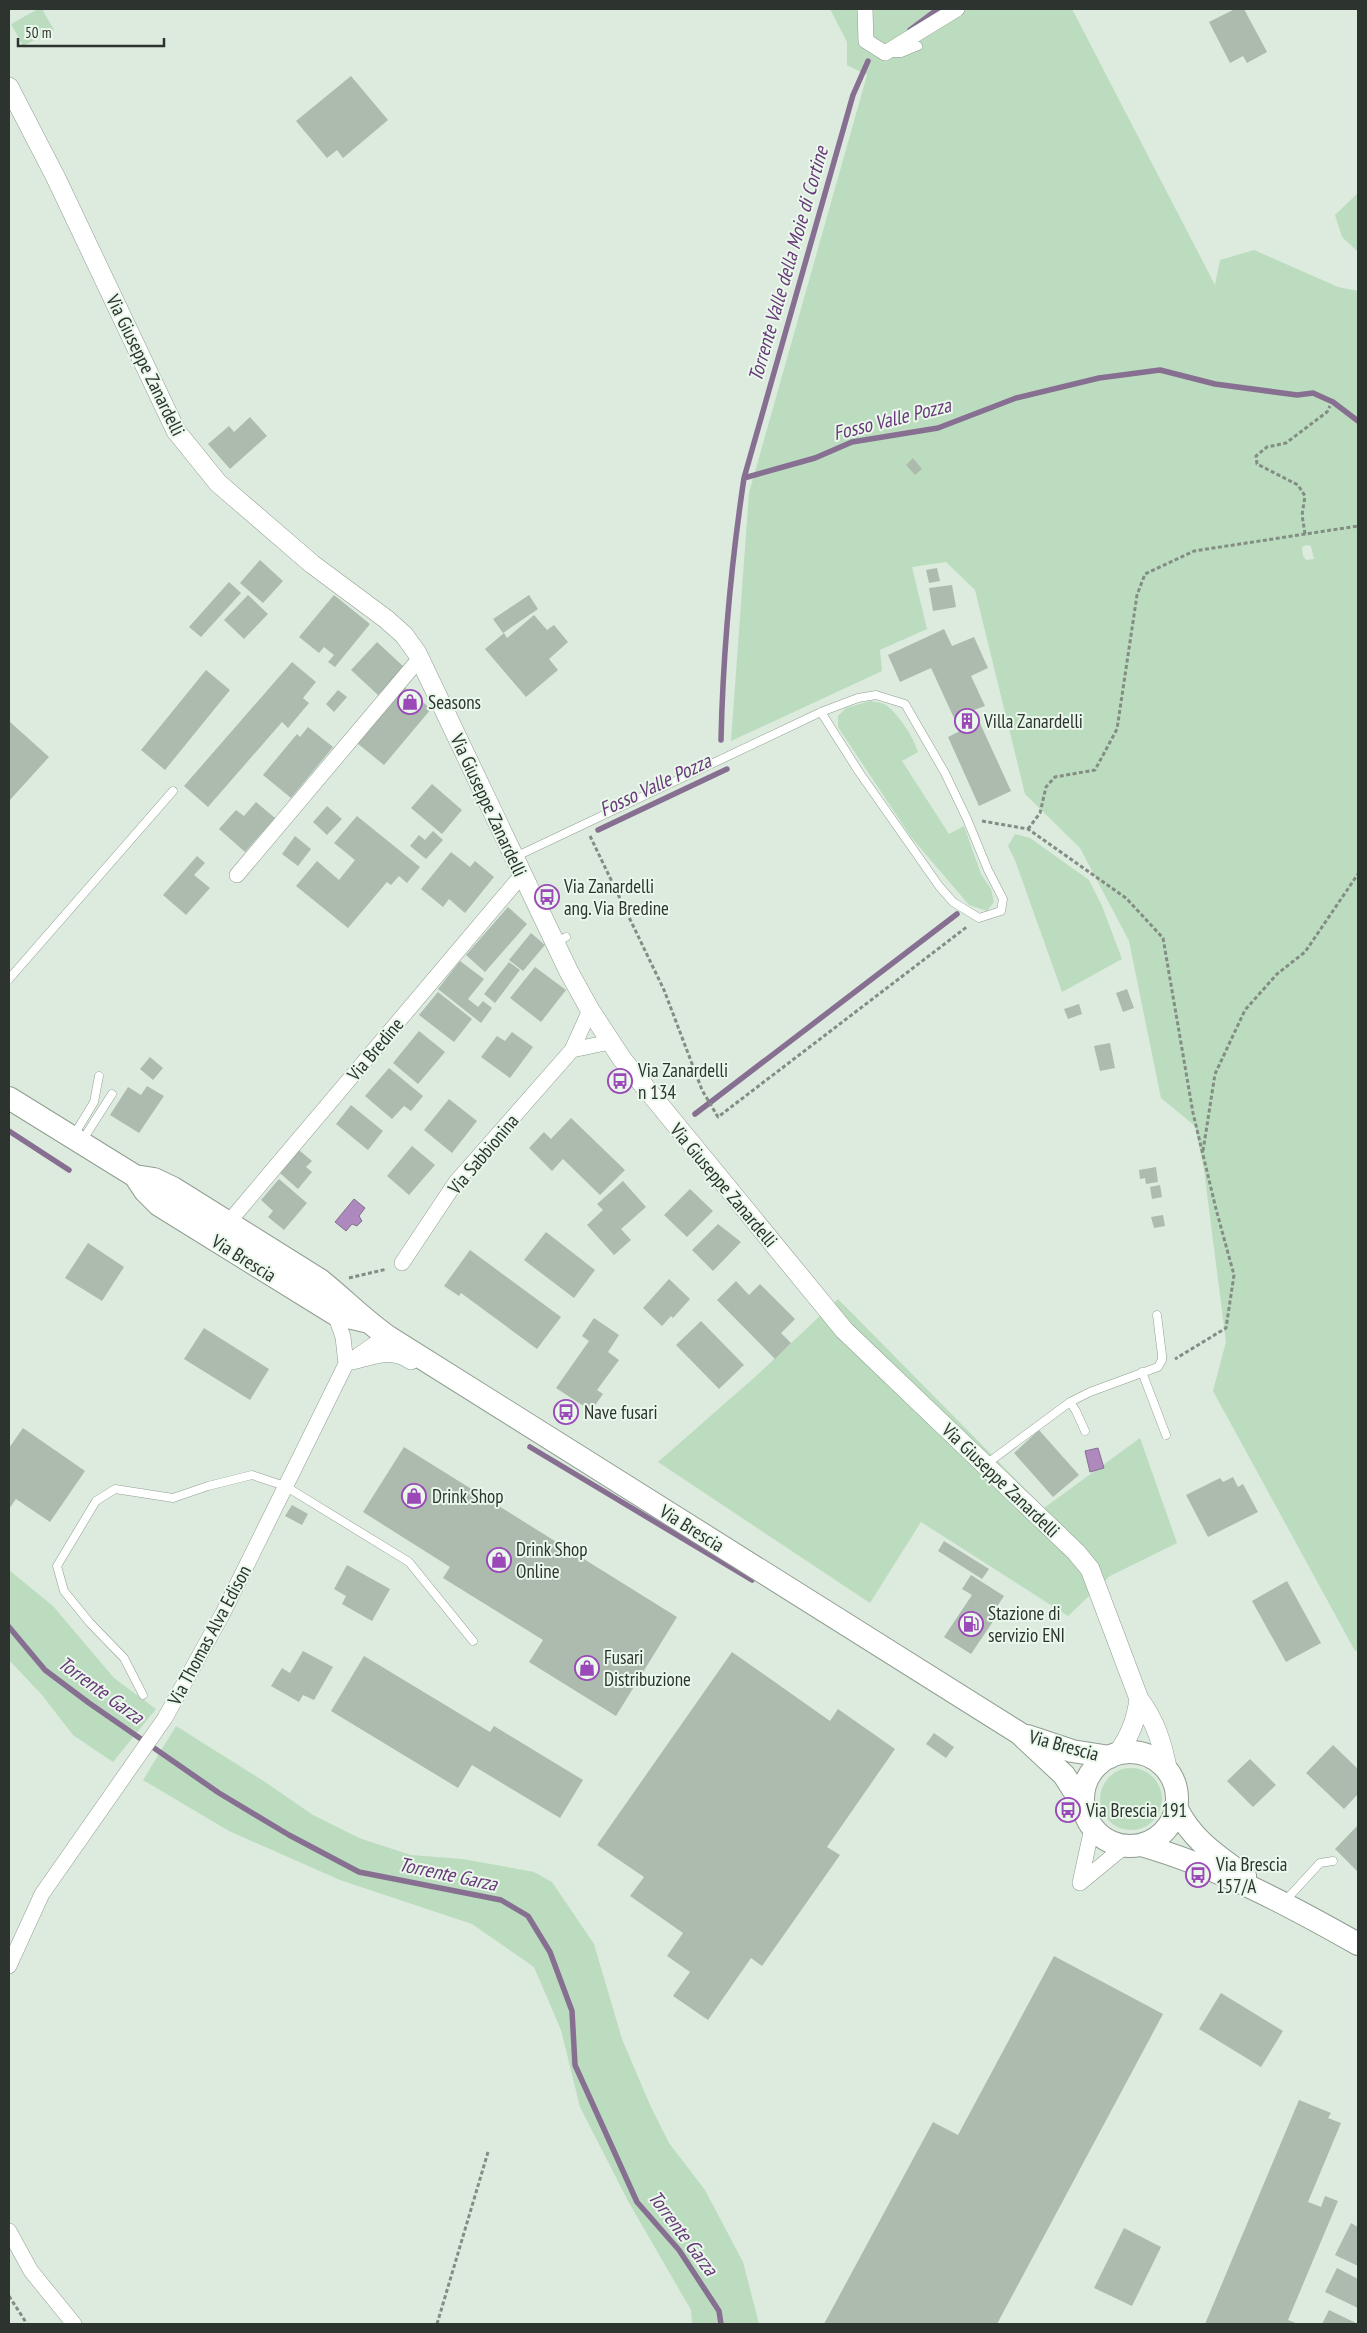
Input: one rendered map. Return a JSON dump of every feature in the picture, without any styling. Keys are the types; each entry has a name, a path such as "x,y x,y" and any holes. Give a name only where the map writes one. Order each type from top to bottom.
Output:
{"main road":[{"name":"Via Brescia","path":"9,1098 135,1176 154,1179 173,1188 320,1280 366,1321 390,1338 1019,1733 1064,1775 1083,1804"},
{"name":"Via Brescia","path":"135,1176 145,1191 160,1205 335,1314 366,1321"},
{"name":"Via Brescia","path":"1019,1733 1072,1751 1113,1756 1136,1753 1146,1755 1162,1766 1168,1773"},
{"name":"Via Brescia","path":"1092,1828 1086,1817 1083,1804 1084,1790 1089,1776 1098,1765 1113,1756"},
{"path":"1133,1846 1158,1838 1170,1824 1176,1807 1176,1789 1168,1773"},
{"path":"1176,1807 1186,1827 1211,1851 1280,1900 1358,1944"},
{"path":"1092,1828 1107,1840 1164,1852 1280,1900"}],"street":[{"path":"865,9 866,41 885,53 958,9"},
{"name":"Via Giuseppe Zanardelli","path":"9,87 56,178 160,400 182,439 218,483 312,564 386,619 404,636 420,658 478,768 522,875 561,940 590,1010 610,1042 654,1100 844,1330 1076,1552 1090,1569 1139,1700 1152,1717 1163,1746 1168,1773"},
{"path":"237,875 420,658"},
{"name":"Via Bredine","path":"228,1223 522,875"},
{"name":"Via Sabbionina","path":"402,1263 456,1182 572,1050 590,1010"},
{"path":"572,1050 610,1042"},
{"path":"335,1314 343,1337 346,1364 390,1353 402,1356 526,1433 566,1450"},
{"name":"Via Thomas Alva Edison","path":"9,1966 14,1946 42,1894 165,1718 223,1613 346,1364 376,1343 390,1338"},
{"path":"1113,1756 1128,1738 1139,1700"},
{"path":"1092,1828 1080,1883 1133,1846"},
{"path":"9,2231 31,2271 74,2324"}],"lane":[{"path":"885,53 901,53 918,46"},
{"path":"514,858 583,823 821,712 858,698 876,695 905,704 945,773 1003,899 1001,911 979,918 953,902 939,886 859,772 821,712"},
{"path":"9,979 173,791"},
{"path":"77,1140 94,1102 99,1076"},
{"path":"77,1140 112,1094"},
{"path":"985,1465 1070,1402 1158,1367 1162,1360 1162,1355 1157,1315"},
{"path":"1142,1372 1166,1434"},
{"path":"1070,1402 1085,1431"},
{"path":"143,1695 124,1658 90,1624 64,1591 57,1566 96,1501 115,1489 173,1498 208,1486 252,1476 286,1486 409,1562 472,1641"},
{"path":"1280,1900 1320,1863 1333,1862"}],"path":[{"path":"1305,534 1302,515 1304,496 1298,485 1257,464 1256,456 1267,447 1286,443 1327,412 1330,406"},
{"path":"1028,829 1040,813 1046,787 1055,777 1095,770 1117,729 1137,596 1145,574 1194,551 1358,526"},
{"path":"967,819 1028,829 1126,898 1164,938 1193,1113 1234,1275 1229,1319 1226,1328 1158,1367"},
{"path":"583,823 664,990 707,1100 718,1117 979,918"},
{"path":"1203,1153 1215,1074 1245,1010 1277,974 1305,952 1358,874"},
{"path":"320,1280 337,1281 374,1273 402,1263"},
{"path":"437,2324 488,2152"},
{"path":"9,2296 27,2324"}],"green space":[{"path":"38,9 42,9 54,30 23,46 11,24"},
{"path":"830,9 1072,9 1215,285 1220,260 1254,250 1338,287 1358,291 1358,1650 1355,1651 1213,1391 1226,1342 1204,1170 1195,1126 1161,1098 1129,941 1080,848 1025,794 975,590 946,562 912,567 927,629 880,650 882,671 731,741 749,493 867,75 847,65 847,42","holes":["1311,546 1314,559 1306,560 1303,556 1302,547"]},
{"path":"1358,193 1358,252 1342,237 1335,215"},
{"path":"870,701 886,705 901,720 909,733 918,752 902,761 949,834 964,826 981,874 991,889 994,902 987,911 969,905 911,837 838,727 838,716 846,708"},
{"path":"1015,834 1030,838 1089,880 1102,906 1122,959 1062,992 1015,860 1008,846"},
{"path":"838,1299 1044,1508 1140,1438 1177,1543 1110,1576 1068,1616 921,1522 870,1603 658,1462 755,1377"},
{"path":"9,1570 53,1606 114,1678 156,1709 113,1762 73,1735 42,1695 9,1660"},
{"path":"176,1726 262,1780 313,1815 359,1838 411,1855 463,1859 534,1872 552,1882 594,1944 622,2039 650,2105 669,2143 705,2190 743,2262 759,2324 692,2324 691,2310 628,2201 580,2107 561,2030 534,1967 472,1924 340,1880 229,1831 143,1780"},
{"path":"1125,1768 1137,1768 1153,1777 1160,1787 1162,1799 1160,1811 1153,1821 1137,1830 1125,1830 1114,1825 1105,1816 1100,1805 1100,1793 1105,1782 1114,1773"}],"shaded area":[{"path":"354,1199 365,1208 359,1216 362,1221 357,1226 352,1224 346,1231 335,1222"},
{"path":"1098,1448 1104,1468 1090,1472 1085,1451"}],"building":[{"path":"1235,9 1244,9 1267,52 1247,63 1243,56 1230,63 1209,22"},
{"path":"351,76 388,120 343,158 337,150 327,158 296,121"},
{"path":"250,417 267,436 230,469 208,444 229,426 234,432"},
{"path":"913,458 922,469 915,475 906,465"},
{"path":"260,560 283,581 263,603 240,583"},
{"path":"937,568 940,581 929,583 926,570"},
{"path":"229,582 241,593 201,637 189,627"},
{"path":"952,585 956,607 933,611 929,588"},
{"path":"248,595 268,614 244,639 224,620"},
{"path":"334,595 370,624 335,667 328,662 334,655 324,647 319,653 299,637"},
{"path":"529,595 538,609 503,633 493,619"},
{"path":"534,615 547,630 554,625 568,642 549,659 558,670 526,697 485,649 504,633 507,638"},
{"name":"Villa Zanardelli","path":"944,629 952,646 974,637 988,668 971,676 985,706 974,710 1011,791 979,806 948,737 960,731 931,668 900,682 888,655"},
{"path":"377,642 404,667 378,695 351,670"},
{"path":"292,662 316,682 303,698 309,703 288,728 282,722 208,807 184,786"},
{"path":"206,670 230,690 165,770 141,750"},
{"path":"403,686 431,709 384,765 357,743"},
{"path":"338,690 347,697 334,712 326,704"},
{"path":"9,721 49,757 9,801"},
{"path":"308,727 333,747 291,798 263,775 297,734 300,737"},
{"path":"432,784 462,810 442,834 411,808"},
{"path":"256,802 275,818 245,852 219,829 236,810 244,816"},
{"path":"327,806 342,819 327,835 313,822"},
{"path":"357,816 420,867 407,883 399,876 391,885 387,882 348,928 296,886 317,861 339,880 355,860 334,843"},
{"path":"433,831 443,840 426,859 410,846 419,835 425,840"},
{"path":"295,836 311,849 298,866 282,854"},
{"path":"451,852 470,867 475,861 494,877 465,913 449,899 443,907 421,889"},
{"path":"197,856 205,863 194,875 210,888 186,915 163,895"},
{"path":"508,907 527,924 485,972 466,955"},
{"path":"531,933 545,945 523,971 509,960"},
{"path":"460,961 484,979 468,999 478,1007 483,1001 492,1008 481,1023 438,989"},
{"path":"509,962 520,970 495,1003 484,994"},
{"path":"535,967 566,990 541,1022 510,998"},
{"path":"1127,989 1134,1008 1123,1012 1116,993"},
{"path":"438,992 472,1019 454,1042 419,1015"},
{"path":"1079,1004 1082,1014 1068,1019 1064,1009"},
{"path":"419,1031 445,1052 418,1084 393,1063"},
{"path":"512,1032 533,1047 510,1078 481,1057 497,1036 505,1041"},
{"path":"1110,1043 1115,1068 1100,1071 1094,1046"},
{"path":"150,1057 163,1068 153,1080 140,1069"},
{"path":"389,1068 423,1096 411,1111 404,1106 392,1119 365,1096"},
{"path":"147,1086 164,1096 139,1133 110,1115 128,1087 141,1095"},
{"path":"449,1099 477,1121 452,1153 424,1130"},
{"path":"351,1105 383,1131 368,1150 336,1124"},
{"path":"571,1118 625,1170 600,1195 563,1159 552,1171 529,1148 544,1132 551,1139"},
{"path":"412,1146 435,1165 409,1195 387,1176"},
{"path":"299,1150 312,1161 306,1167 312,1172 298,1189 280,1173"},
{"path":"1156,1167 1158,1182 1146,1184 1145,1178 1140,1179 1139,1170"},
{"path":"279,1179 307,1203 284,1230 268,1217 273,1211 261,1200"},
{"path":"623,1181 646,1207 621,1229 631,1240 614,1255 587,1225 603,1210 597,1204"},
{"path":"1160,1185 1162,1197 1152,1199 1150,1187"},
{"path":"690,1189 713,1211 687,1237 664,1215"},
{"path":"1163,1215 1165,1226 1154,1228 1151,1217"},
{"path":"718,1224 741,1242 713,1271 692,1250"},
{"path":"546,1232 595,1270 574,1298 524,1260"},
{"path":"88,1243 124,1267 102,1301 65,1278"},
{"path":"470,1250 561,1317 537,1349 461,1293 459,1296 444,1286"},
{"path":"669,1279 690,1299 673,1318 671,1316 662,1326 643,1308"},
{"path":"736,1281 749,1295 760,1284 795,1319 781,1333 791,1343 775,1359 717,1300"},
{"path":"594,1318 619,1335 608,1352 619,1360 597,1390 603,1394 591,1411 556,1388 589,1341 582,1336"},
{"path":"701,1321 744,1365 719,1389 676,1345"},
{"path":"204,1328 269,1369 250,1400 184,1359"},
{"path":"23,1428 85,1471 50,1522 16,1499 9,1509 9,1448"},
{"path":"1039,1430 1079,1475 1053,1497 1014,1453"},
{"path":"404,1447 677,1617 616,1716 529,1662 543,1640 443,1578 450,1567 363,1512"},
{"path":"1233,1477 1238,1487 1243,1484 1258,1512 1208,1537 1186,1495 1220,1478 1223,1482"},
{"path":"292,1505 308,1514 302,1525 285,1516"},
{"path":"944,1541 989,1569 982,1579 938,1551"},
{"path":"347,1565 390,1589 372,1621 342,1604 346,1596 334,1589"},
{"path":"971,1575 1004,1596 996,1608 1000,1611 971,1654 944,1637 972,1595 962,1589"},
{"path":"1287,1581 1321,1643 1286,1662 1252,1601"},
{"path":"303,1651 333,1667 314,1700 303,1695 299,1702 271,1686 282,1668 290,1673"},
{"path":"732,1652 830,1721 838,1709 895,1749 827,1847 840,1855 762,1966 751,1958 708,2020 673,1996 690,1972 667,1956 683,1933 630,1896 644,1877 597,1845"},
{"path":"364,1656 490,1732 494,1726 583,1780 560,1818 472,1765 458,1788 331,1711"},
{"path":"934,1733 954,1747 946,1758 926,1744"},
{"path":"1333,1745 1358,1769 1358,1794 1344,1809 1306,1773"},
{"path":"1250,1759 1276,1785 1253,1807 1227,1781"},
{"path":"1358,1825 1358,1872 1335,1849"},
{"path":"1054,1956 1163,2014 997,2324 824,2324 933,2122 958,2135"},
{"path":"1221,1993 1283,2031 1261,2067 1199,2029"},
{"path":"1299,2100 1331,2113 1328,2118 1341,2123 1308,2202 1321,2207 1325,2196 1338,2201 1288,2320 1298,2324 1205,2324"},
{"path":"1351,2223 1358,2227 1358,2266 1335,2255"},
{"path":"1124,2228 1161,2247 1132,2306 1094,2288"},
{"path":"1337,2268 1358,2279 1358,2308 1325,2292"},
{"path":"1329,2310 1358,2324 1322,2324"}],"waterway":[{"name":"Torrente Valle della Moie di Cortine","path":"910,30 938,9"},
{"name":"Torrente Valle della Moie di Cortine","path":"744,478 853,95 868,61"},
{"name":"Fosso Valle Pozza","path":"721,740 728,609 744,478 815,458 852,442 938,428 1016,398 1099,378 1160,370 1215,384 1297,395 1313,393 1333,402 1358,421"},
{"name":"Fosso Valle Pozza","path":"598,830 727,769"},
{"path":"695,1114 957,914"},
{"path":"9,1131 69,1170"},
{"path":"530,1447 752,1580"},
{"name":"Torrente Garza","path":"9,1627 45,1670 89,1703 219,1793 289,1835 359,1872 501,1900 528,1916 550,1952 572,2011 575,2065 637,2202 679,2250 719,2311 721,2324"}],"place":[{"name":"Seasons","path":"410,702"},
{"name":"Villa Zanardelli","path":"967,721"},
{"name":"Via Zanardelli ang. Via Bredine","path":"547,897"},
{"name":"Via Zanardelli n 134","path":"620,1081"},
{"name":"Nave fusari","path":"566,1412"},
{"name":"Drink Shop","path":"414,1496"},
{"name":"Drink Shop Online","path":"499,1560"},
{"name":"Stazione di servizio ENI","path":"971,1624"},
{"name":"Fusari Distribuzione","path":"587,1668"},
{"name":"Via Brescia 191","path":"1068,1810"},
{"name":"Via Brescia 157/A","path":"1198,1875"}]}
